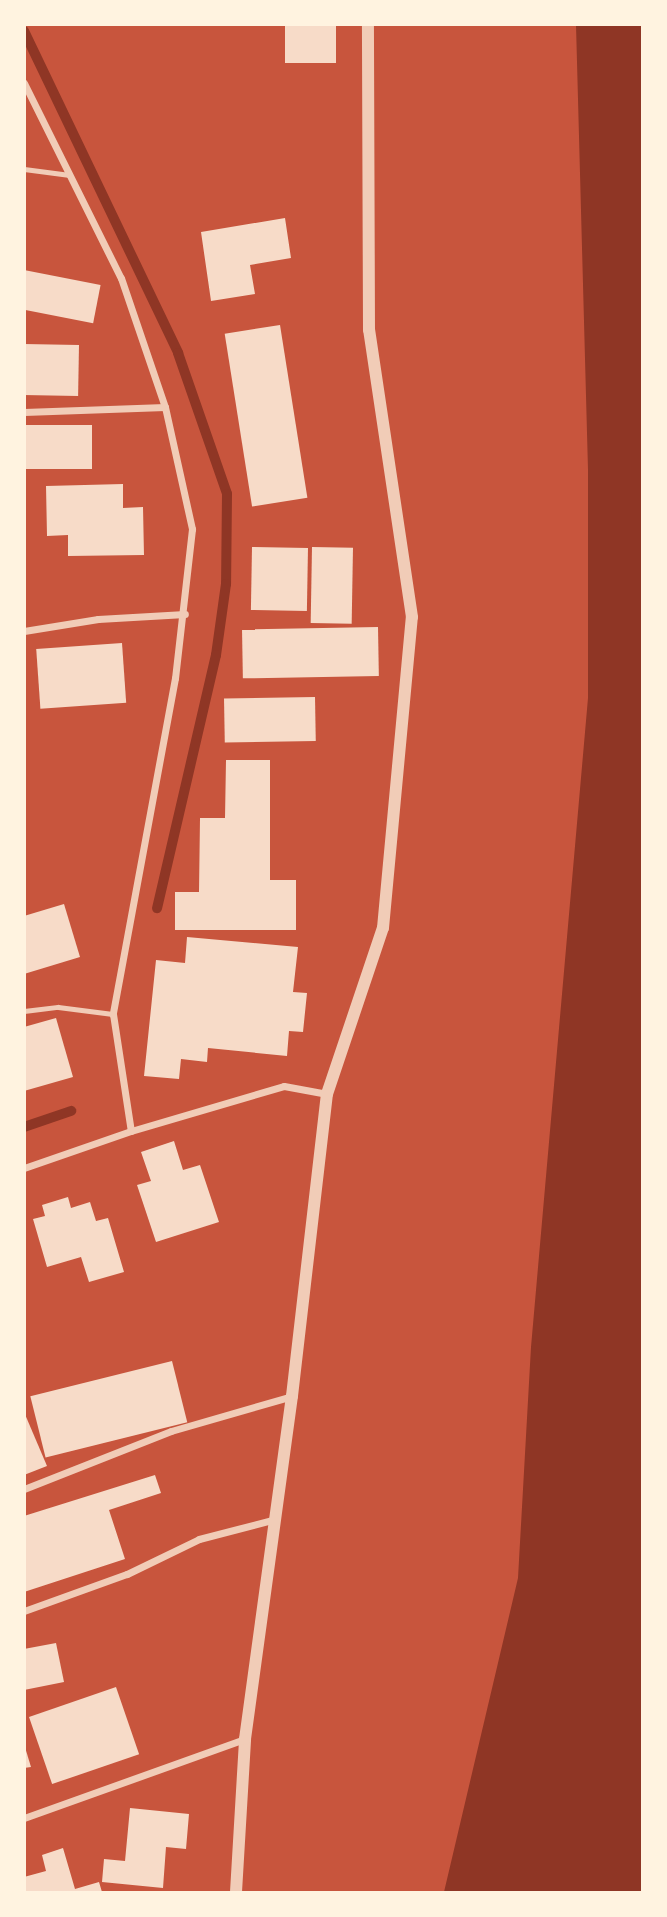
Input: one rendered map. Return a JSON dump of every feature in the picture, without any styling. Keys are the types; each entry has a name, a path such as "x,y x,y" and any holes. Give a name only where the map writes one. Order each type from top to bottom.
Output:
{"street":[{"path":"236,1892 245,1739 292,1396 327,1094 383,928 412,617 369,330 368,24"},
{"path":"24,83 121,278 165,407 191,529 186,614 113,1014 131,1131"},
{"path":"24,412 165,407"},
{"path":"24,631 98,619 186,614"},
{"path":"24,1168 131,1131 284,1086 327,1094"},
{"path":"24,1489 171,1431 292,1396"},
{"path":"24,1611 127,1574 199,1539 276,1519"},
{"path":"24,1818 245,1739"}],"lane":[{"path":"24,169 71,175"},
{"path":"24,1011 58,1007 113,1014"}],"shaded area":[{"path":"576,25 642,25 642,1892 444,1892 518,1578 531,1347 588,698 588,470"}],"building":[{"path":"285,24 336,24 336,63 285,63"},
{"path":"285,218 291,258 250,265 255,294 211,301 201,232"},
{"path":"24,270 101,285 93,323 24,310"},
{"path":"280,325 307,498 252,507 225,334"},
{"path":"24,344 79,345 78,396 24,395"},
{"path":"24,425 92,425 92,469 24,469"},
{"path":"123,484 123,508 143,507 144,555 68,556 68,535 47,536 46,486"},
{"path":"252,547 308,548 307,611 251,610"},
{"path":"312,547 353,548 352,624 311,623"},
{"path":"378,627 379,676 243,678 242,629"},
{"path":"122,643 126,703 40,709 36,649"},
{"path":"315,697 316,741 225,743 224,699"},
{"path":"226,760 270,760 270,880 296,880 296,930 175,930 175,892 199,892 200,818 225,818"},
{"path":"64,904 80,957 24,974 24,916"},
{"path":"187,937 298,947 293,992 307,993 303,1032 289,1031 287,1056 208,1048 207,1062 181,1059 179,1079 144,1076 156,960 185,963"},
{"path":"56,1018 73,1077 24,1091 24,1027"},
{"path":"174,1141 183,1170 200,1165 219,1222 156,1242 137,1185 151,1181 141,1152"},
{"path":"68,1197 71,1208 90,1202 96,1221 108,1218 124,1272 89,1282 81,1257 47,1267 33,1219 45,1216 42,1205"},
{"path":"172,1361 187,1422 46,1457 30,1396"},
{"path":"24,1412 47,1466 24,1475"},
{"path":"155,1475 161,1493 109,1510 125,1559 24,1592 24,1516"},
{"path":"56,1643 64,1682 24,1690 24,1649"},
{"path":"116,1687 139,1754 52,1784 29,1717"},
{"path":"24,1744 31,1767 24,1768"},
{"path":"130,1808 189,1814 186,1849 166,1847 163,1888 102,1882 104,1859 125,1861"},
{"path":"63,1848 75,1889 99,1882 102,1892 24,1892 24,1877 46,1871 42,1855"}],"waterway":[{"path":"24,31 178,353 227,494 226,584 216,655 157,908"},
{"path":"24,1127 71,1111"}]}
